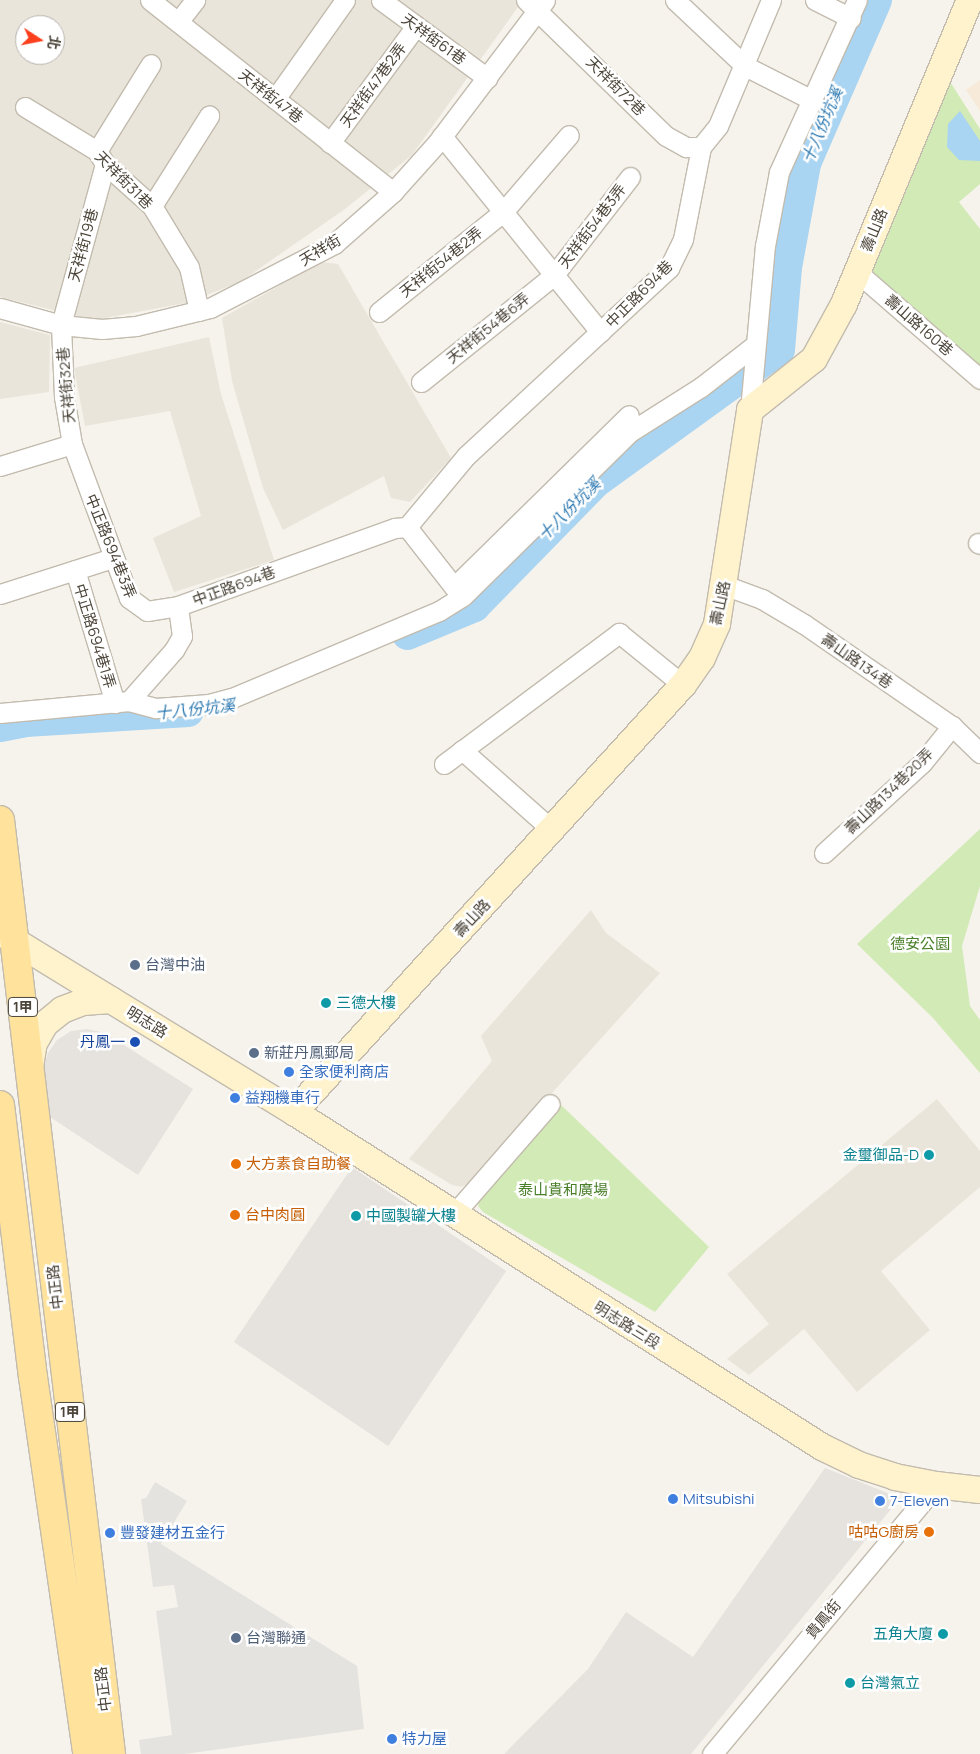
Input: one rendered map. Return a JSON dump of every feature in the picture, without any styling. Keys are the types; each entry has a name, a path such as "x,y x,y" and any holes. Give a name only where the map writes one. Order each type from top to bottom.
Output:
{"main road":[{"name":"中正路","path":"0,820 8,938 29,1070 96,1754"},
{"name":"中正路","path":"0,1105 32,1377 96,1754"}],"street":[{"name":"天祥街47巷","path":"150,0 393,192"},
{"path":"178,22 195,0"},
{"path":"275,99 345,0"},
{"name":"天祥街61巷","path":"380,0 488,78"},
{"path":"675,0 744,66 810,98"},
{"name":"中正路694巷","path":"122,702 174,650 182,636 178,606 395,528 407,527 466,456 669,268 678,253 701,146 718,126 771,0"},
{"path":"815,0 850,18"},
{"path":"750,405 754,346 765,246 779,172 810,98 857,0"},
{"name":"壽山路","path":"294,1112 684,685 702,658 717,624 750,405 814,359 857,272 970,0"},
{"name":"天祥街","path":"0,308 61,325 102,329 136,326 199,311 264,282 334,244 393,192 442,136 488,78 537,3"},
{"name":"天祥街72巷","path":"537,3 666,136 686,147 701,146"},
{"name":"天祥街47巷2弄","path":"330,143 416,26"},
{"name":"天祥街19巷","path":"61,325 101,157 151,64"},
{"name":"天祥街31巷","path":"25,107 101,157 152,206 189,267 199,311"},
{"path":"152,206 209,116"},
{"name":"天祥街54巷2弄","path":"379,312 503,212 569,135"},
{"path":"442,136 600,332"},
{"name":"天祥街54巷3弄","path":"554,275 630,176"},
{"name":"壽山路160巷","path":"857,272 980,379"},
{"name":"天祥街54巷6弄","path":"421,382 554,275"},
{"name":"天祥街32巷","path":"61,325 64,397 72,444"},
{"path":"0,713 122,702 156,708 209,704 232,698 439,611 470,590 630,432 701,387 754,346"},
{"path":"407,527 454,587 629,414"},
{"path":"0,466 72,444"},
{"name":"中正路694巷3弄","path":"72,444 129,598 138,607 160,612 178,606"},
{"path":"0,594 113,558"},
{"name":"中正路694巷1弄","path":"75,570 122,702"},
{"name":"壽山路134巷","path":"724,585 762,599 804,624 952,726 980,752"},
{"path":"444,764 619,633 684,685"},
{"name":"壽山路134巷20弄","path":"824,853 922,763 952,726"},
{"path":"462,750 552,830"},
{"name":"明志路","path":"8,938 294,1112"},
{"path":"29,1070 34,1043 45,1024 62,1010 84,1002 111,1000"},
{"path":"453,1214 550,1104"},
{"name":"明志路三段","path":"294,1112 822,1447 859,1466 936,1486 980,1490"},
{"name":"貴鳳街","path":"712,1754 936,1486"}],"shaded area":[{"path":"0,0 523,0 412,155 345,209 240,282 186,303 94,320 0,297"},
{"path":"980,80 980,111 966,90"},
{"path":"321,262 338,264 451,458 410,502 391,498 384,476 283,530 263,488 232,381 222,318"},
{"path":"0,322 50,335 49,392 0,399"},
{"path":"209,337 221,394 274,560 174,592 153,538 201,516 170,411 85,426 74,368"},
{"path":"591,910 606,933 660,973 472,1182 461,1187 452,1185 409,1159 492,1061 481,1036"},
{"path":"87,1029 105,1033 193,1089 138,1175 47,1115 42,1072 48,1053 57,1040 71,1031"},
{"path":"937,1099 980,1151 980,1187 881,1271 930,1330 857,1392 804,1329 749,1375 727,1359 769,1324 727,1274"},
{"path":"352,1167 506,1271 388,1446 234,1342"},
{"path":"825,1468 900,1498 691,1754 504,1754 588,1669 626,1612 693,1657"},
{"name":"台灣聯通","path":"155,1482 187,1501 161,1544 357,1666 364,1729 185,1754 141,1754 139,1740 172,1735 156,1611 178,1607 174,1585 153,1587 141,1499 146,1498"}],"green space":[{"path":"949,80 980,129 980,184 959,202 980,229 980,372 868,272"},
{"name":"德安公園","path":"980,829 980,886 962,946 970,1006 980,1020 980,1073 933,1018 857,944"},
{"name":"泰山貴和廣場","path":"560,1104 709,1247 655,1312 483,1212 478,1206 481,1191"}],"water":[{"path":"960,111 980,141 980,161 959,160 947,147 948,124"}],"waterway":[{"name":"十八份坑溪","path":"407,634 474,606 595,482 779,349 786,267 805,163 876,0"},
{"name":"十八份坑溪","path":"0,726 25,721 188,711"}],"place":[{"name":"台灣中油","path":"135,965"},
{"name":"三德大樓","path":"326,1003"},
{"name":"丹鳳一","path":"135,1042"},
{"name":"新莊丹鳳郵局","path":"254,1053"},
{"name":"全家便利商店","path":"289,1072"},
{"name":"益翔機車行","path":"235,1098"},
{"name":"金璽御品-D","path":"929,1155"},
{"name":"大方素食自助餐","path":"236,1164"},
{"name":"台中肉圓","path":"235,1215"},
{"name":"中國製罐大樓","path":"356,1216"},
{"name":"Mitsubishi","path":"673,1499"},
{"name":"7-Eleven","path":"880,1501"},
{"name":"咕咕G廚房","path":"929,1532"},
{"name":"豐發建材五金行","path":"110,1533"},
{"name":"五角大廈","path":"943,1634"},
{"name":"台灣聯通","path":"236,1638"},
{"name":"台灣氣立","path":"850,1683"},
{"name":"特力屋","path":"392,1739"}]}
